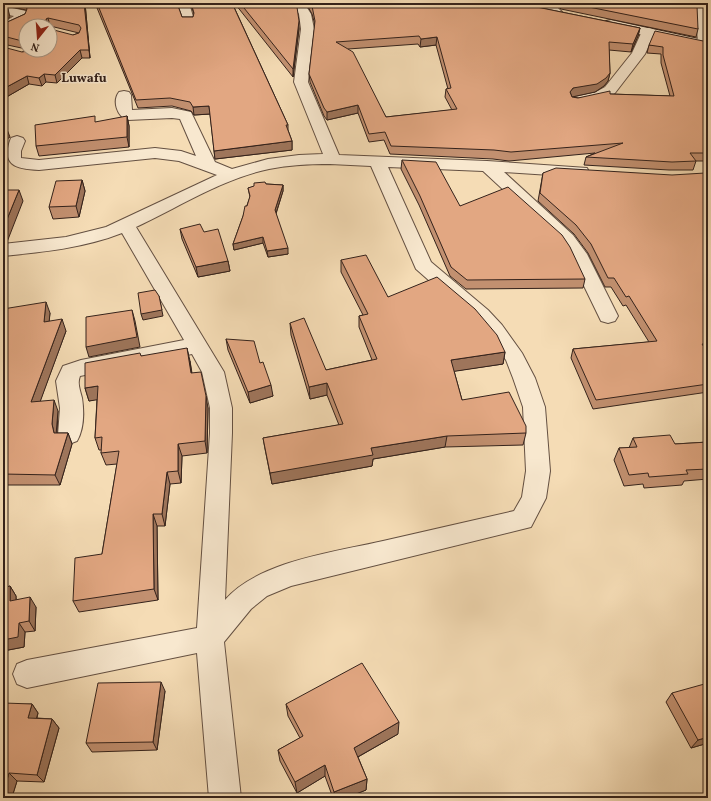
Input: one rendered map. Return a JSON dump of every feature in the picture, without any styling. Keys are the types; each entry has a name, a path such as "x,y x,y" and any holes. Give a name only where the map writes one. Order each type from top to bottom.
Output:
{"street":[{"path":"183,3 188,20"},
{"path":"298,3 305,14 308,30 300,69 301,82 333,160"},
{"path":"595,21 706,44 702,11 687,3"},
{"path":"540,6 557,13 572,16"},
{"path":"3,10 21,14 21,18"},
{"path":"3,28 18,20"},
{"path":"577,101 601,96 610,90 638,54 648,32"},
{"path":"124,95 126,112 128,115 172,113 186,115 208,164"},
{"path":"17,141 13,151 13,160 24,165 39,165 155,153 181,156 208,164 230,175"},
{"path":"3,250 68,242 126,225 230,175 272,163 292,160 333,160 487,166 598,173"},
{"path":"27,674 210,638 242,600 258,588 287,575 522,520 534,498 538,471 534,407 524,378 515,358 489,323 424,265 378,162"},
{"path":"487,166 567,239 578,254 608,316"},
{"path":"126,225 213,372 221,408 210,638 225,798"},
{"path":"69,435 72,416 72,399 66,381 71,371 198,345"}],"building":[{"path":"25,3 84,3 89,50 80,50 55,75 44,74 39,78 27,76 3,89 3,47 18,51 18,58 58,58 58,31 73,35 79,33 81,28 79,25 58,20 58,18 18,18 18,40 3,36 3,24 25,14 27,9"},
{"path":"97,3 177,3 182,17 193,17 194,13 191,3 232,3 288,125 286,125 292,141 214,151 209,106 193,107 190,102 170,98 136,100"},
{"path":"240,3 295,3 299,21 293,69"},
{"path":"310,3 517,3 640,28 633,44 609,42 610,73 606,78 597,84 573,88 570,92 572,97 578,98 610,91 610,94 674,96 663,55 663,47 649,45 655,31 708,42 708,153 690,153 696,161 672,162 586,157 623,143 511,152 391,146 385,132 369,134 358,105 327,112 324,108 309,74 315,21","holes":["419,36 421,39 437,37 451,88 446,89 457,109 386,117 353,52 336,42"]},
{"path":"569,3 666,3 669,6 669,3 690,3 697,6 698,29"},
{"path":"95,116 95,122 127,116 127,137 36,146 35,125"},
{"path":"402,160 436,162 460,206 508,187 562,235 570,247 585,279 467,280 451,267 420,196"},
{"path":"556,168 672,175 705,173 708,177 708,344 702,344 708,353 708,384 596,400 573,349 657,341 629,296 626,297 614,278 608,278 591,244 576,225 540,193 543,173"},
{"path":"82,180 76,206 49,207 56,181"},
{"path":"265,182 266,184 283,185 275,210 288,248 267,251 263,237 233,244 245,206 247,206 250,196 248,188 254,186 254,183"},
{"path":"3,190 19,190 3,229"},
{"path":"200,224 204,232 218,229 228,261 196,267 180,229"},
{"path":"366,255 388,297 437,277 475,309 497,335 505,352 451,360 462,400 509,392 526,426 526,433 447,436 371,448 373,455 270,473 263,438 343,424 327,383 309,387 290,323 304,318 326,370 377,359 359,316 368,314 341,260"},
{"path":"155,290 159,296 162,310 141,314 138,293"},
{"path":"46,302 44,322 62,319 31,402 54,400 52,424 54,433 68,433 55,475 3,474 3,309"},
{"path":"132,310 137,337 86,347 86,317"},
{"path":"226,339 254,341 260,363 263,362 271,385 248,392"},
{"path":"187,348 191,373 201,372 206,396 205,441 178,444 178,471 167,472 162,514 153,514 154,589 73,601 75,558 102,554 119,451 101,453 102,437 95,438 98,386 85,388 85,363 140,353 141,356"},
{"path":"670,435 675,444 708,442 708,469 686,470 688,474 649,477 648,473 629,475 619,448 637,447 633,438"},
{"path":"10,586 10,601 30,597 29,621 19,623 18,637 3,640 3,588"},
{"path":"362,663 399,722 354,748 367,779 334,792 325,765 295,782 278,750 303,736 286,704"},
{"path":"161,682 153,742 86,743 98,683"},
{"path":"708,683 708,737 698,740 672,693"},
{"path":"4,703 32,704 28,718 52,719 37,775 9,773 3,790 3,705"}],"district":[{"name":"Luwafu","path":"84,79"}]}
